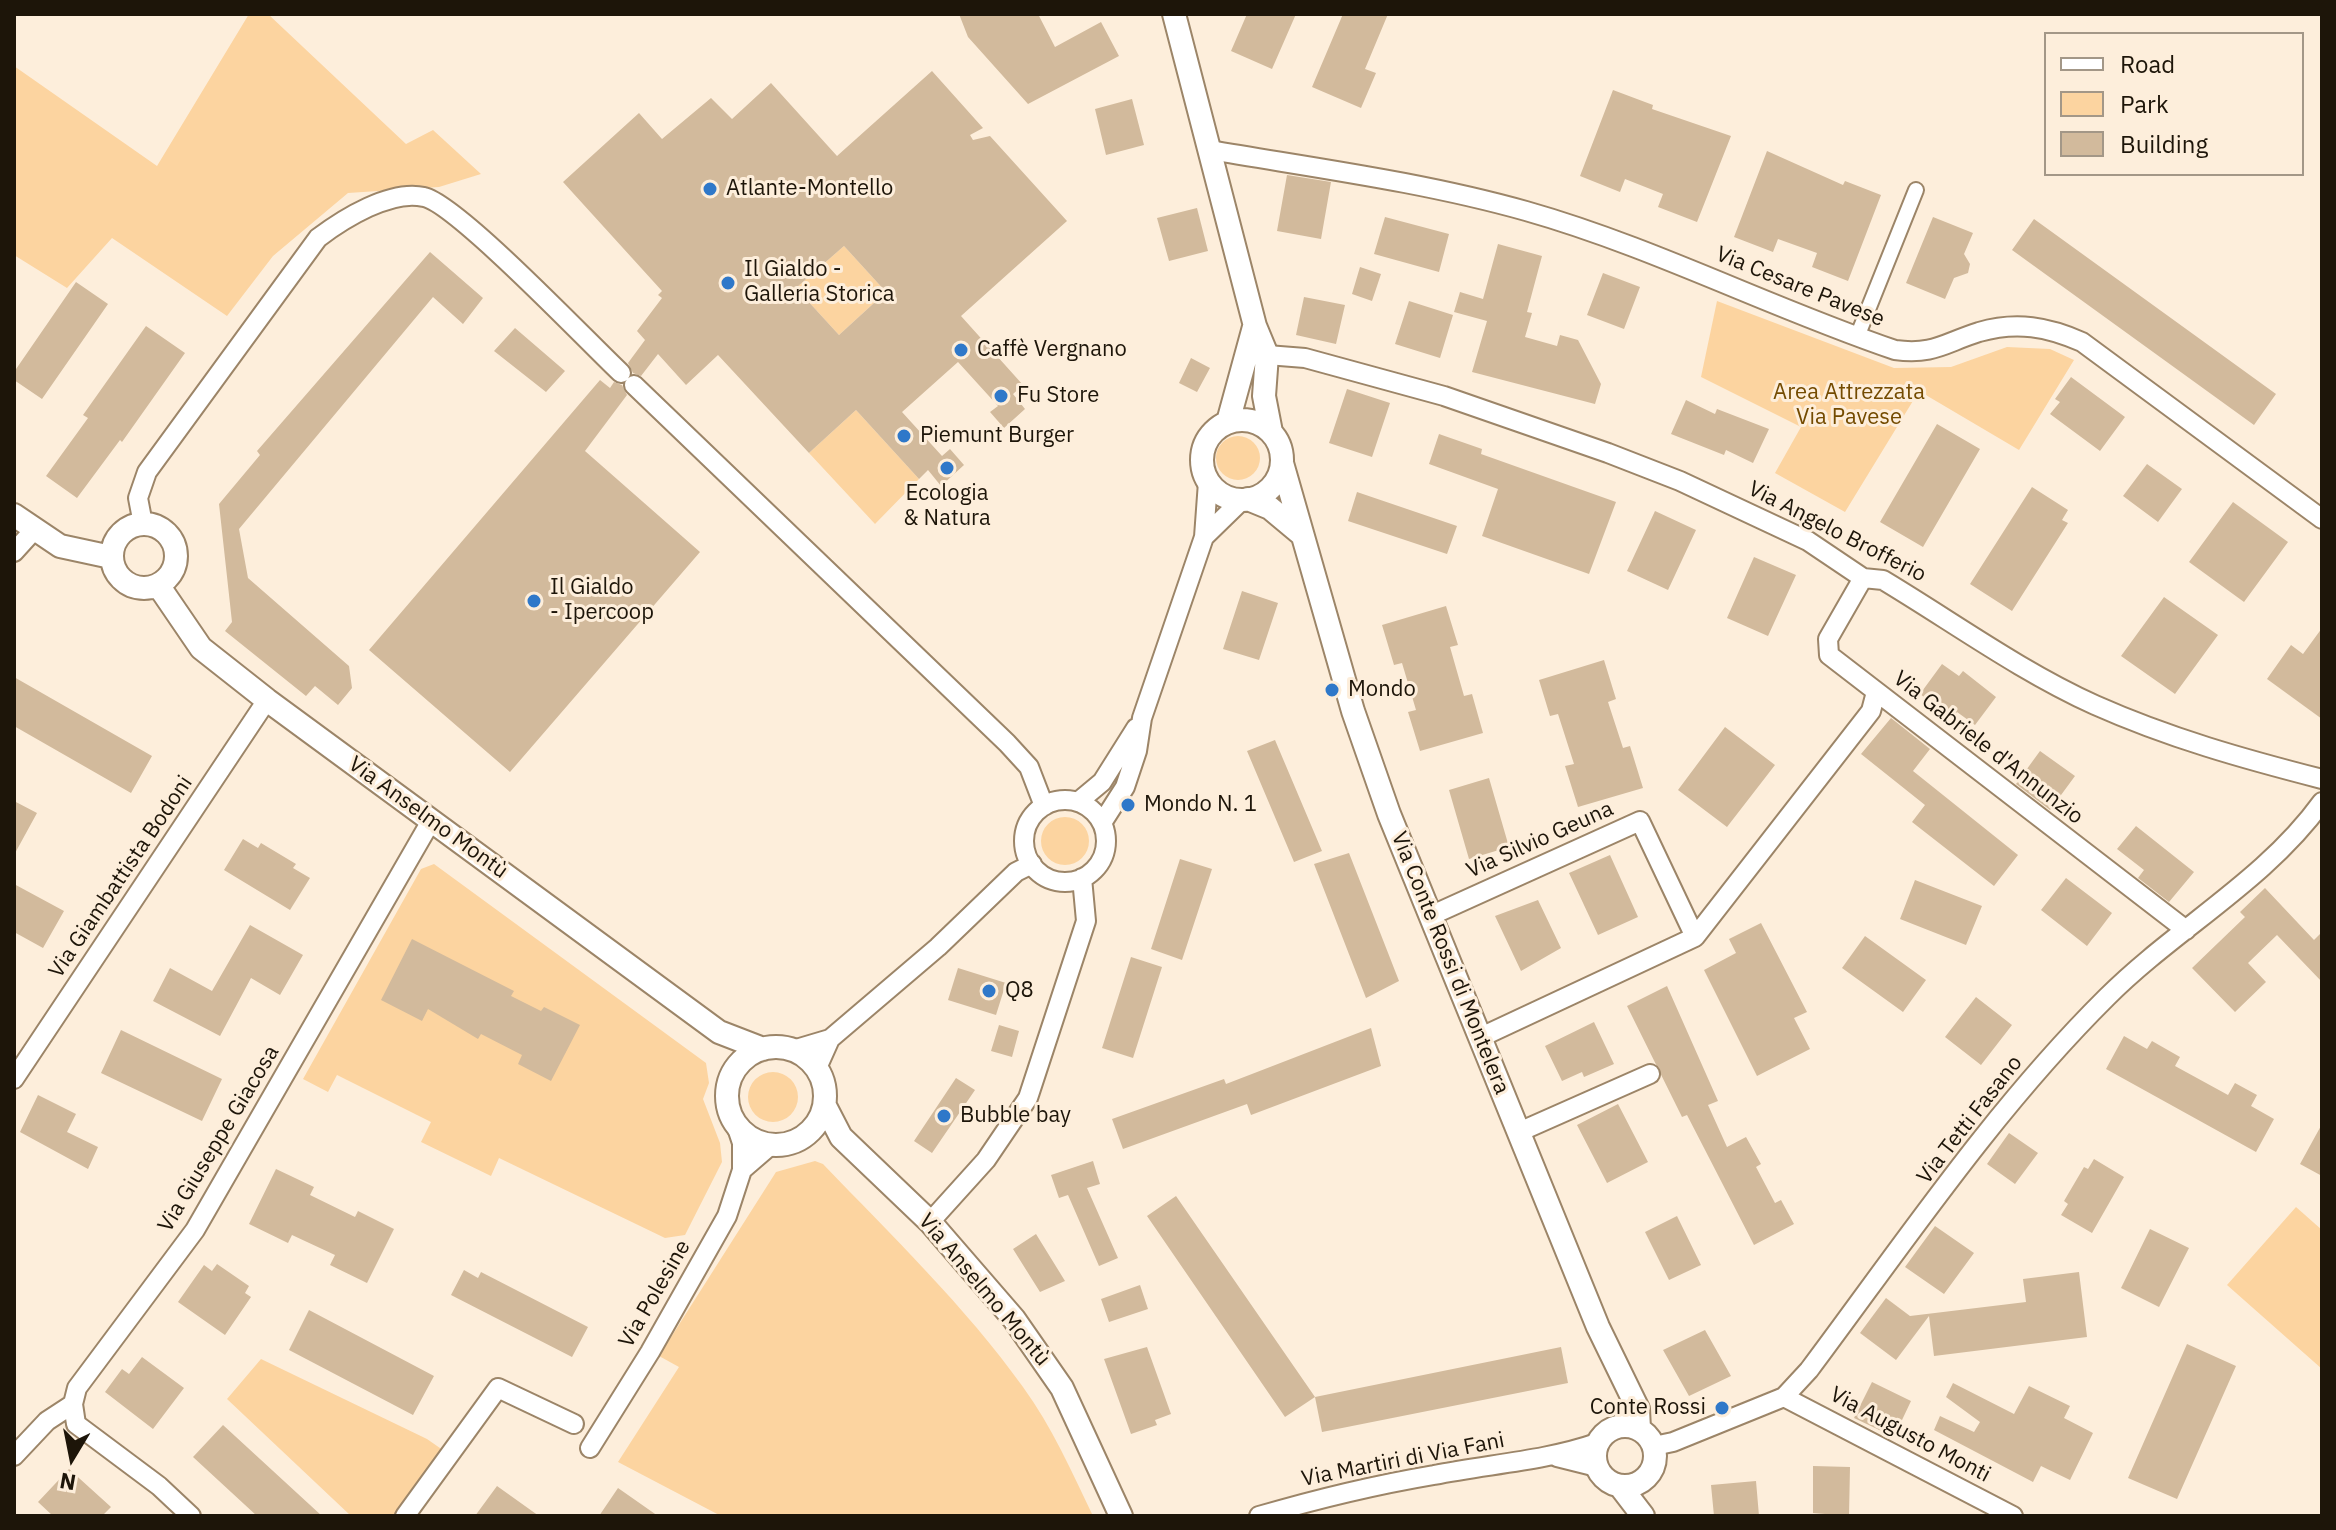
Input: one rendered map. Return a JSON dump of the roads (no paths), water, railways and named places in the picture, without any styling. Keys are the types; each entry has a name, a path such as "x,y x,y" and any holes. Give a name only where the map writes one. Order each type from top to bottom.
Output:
{"street":[{"path":"1174,14 1255,326 1267,355 1264,396 1271,432 1278,442 1282,463 1271,487 1245,500 1204,537"},
{"name":"Via Cesare Pavese","path":"1210,150 1458,194 1527,211 1680,264 1895,350 1922,354 1981,331 2014,325 2051,329 2082,342 2322,519"},
{"path":"1857,337 1916,190"},
{"path":"143,524 138,498 147,472 318,238 348,215 393,199 425,197 458,218 1007,743 1029,767 1044,806"},
{"path":"1228,422 1255,326"},
{"name":"Via Angelo Brofferio","path":"1267,355 1305,358 1444,396 1680,481 1808,541 1863,578 1883,580 2018,664 2093,704 2192,744 2322,779"},
{"path":"1102,823 1125,787 1137,751 1142,718 1204,537 1208,482 1202,463 1203,450 1217,428 1228,422 1252,421 1271,432"},
{"name":"Via Conte Rossi di Montelera","path":"1282,463 1353,711 1479,1038 1638,1409 1646,1438"},
{"path":"1208,482 1223,495 1270,508 1302,535"},
{"path":"14,515 60,546 111,557"},
{"path":"143,524 163,531 175,549 173,570 158,585 137,587 119,576 111,557 117,537 124,530 143,524"},
{"path":"14,552 34,530"},
{"name":"Via Gabriele d'Annunzio","path":"1863,578 1828,639 1829,655 2186,930"},
{"name":"Via Anselmo Montù","path":"158,585 201,648 267,700 719,1032 763,1049"},
{"path":"1479,1038 1695,937 1871,711 1876,692"},
{"name":"Via Giambattista Bodoni","path":"14,1079 267,700"},
{"path":"1078,802 1102,782 1142,718"},
{"path":"1055,801 1078,802 1096,814 1102,823 1105,848 1101,860 1082,878 1060,881 1049,878 1032,864 1024,839 1034,815 1044,806 1055,801"},
{"name":"Via Tetti Fasano","path":"1646,1438 1673,1442 1784,1397 1809,1370 2014,1098 2110,994 2293,836 2322,802"},
{"name":"Via Giuseppe Giacosa","path":"14,1456 47,1421 73,1404 77,1388 195,1230 431,821"},
{"name":"Via Silvio Geuna","path":"1430,916 1640,821 1695,937"},
{"path":"733,1072 751,1054 763,1049 793,1050 830,1039 938,947 1016,872 1032,864"},
{"path":"930,1222 986,1160 1028,1098 1086,921 1082,878"},
{"path":"719,1032 731,1056 733,1072 728,1104 736,1125 758,1142 771,1145 820,1134 841,1137"},
{"path":"817,1068 830,1039"},
{"path":"793,1050 817,1068 823,1080 825,1106 814,1128 805,1137"},
{"path":"1519,1132 1650,1074"},
{"name":"Via Anselmo Montù","path":"825,1106 841,1137 930,1222 1014,1319 1062,1388 1120,1512 1142,1516"},
{"name":"Via Polesine","path":"405,1516 498,1388 574,1424 594,1442 650,1352 727,1216 742,1170 742,1143 736,1125"},
{"path":"742,1170 771,1145"},
{"path":"1624,1382 1623,1402 1604,1436 1597,1467 1606,1480 1620,1486 1643,1516"},
{"name":"Via Augusto Monti","path":"1784,1397 2013,1516"},
{"path":"73,1404 76,1424 159,1486 191,1516"},
{"path":"1604,1436 1630,1426 1646,1438 1653,1467 1645,1479 1620,1486"},
{"name":"Via Martiri di Via Fani","path":"1259,1516 1434,1475 1557,1457 1604,1436"},
{"name":"Via Martiri di Via Fani","path":"1557,1457 1597,1467"},
{"path":"1645,1479 1650,1495 1650,1516"}],"place":[{"name":"Atlante-Montello","path":"710,189"},
{"name":"Il Gialdo - Galleria Storica","path":"728,283"},
{"name":"Caffè Vergnano","path":"961,350"},
{"name":"Fu Store","path":"1001,396"},
{"name":"Piemunt Burger","path":"904,436"},
{"name":"Ecologia & Natura","path":"947,468"},
{"name":"Il Gialdo - Ipercoop","path":"534,601"},
{"name":"Mondo","path":"1332,690"},
{"name":"Mondo N. 1","path":"1128,805"},
{"name":"Q8","path":"989,991"},
{"name":"Bubble bay","path":"944,1116"},
{"name":"Conte Rossi","path":"1722,1408"}],"park label":[{"name":"Area Attrezzata Via Pavese","path":"1849,406"}]}
